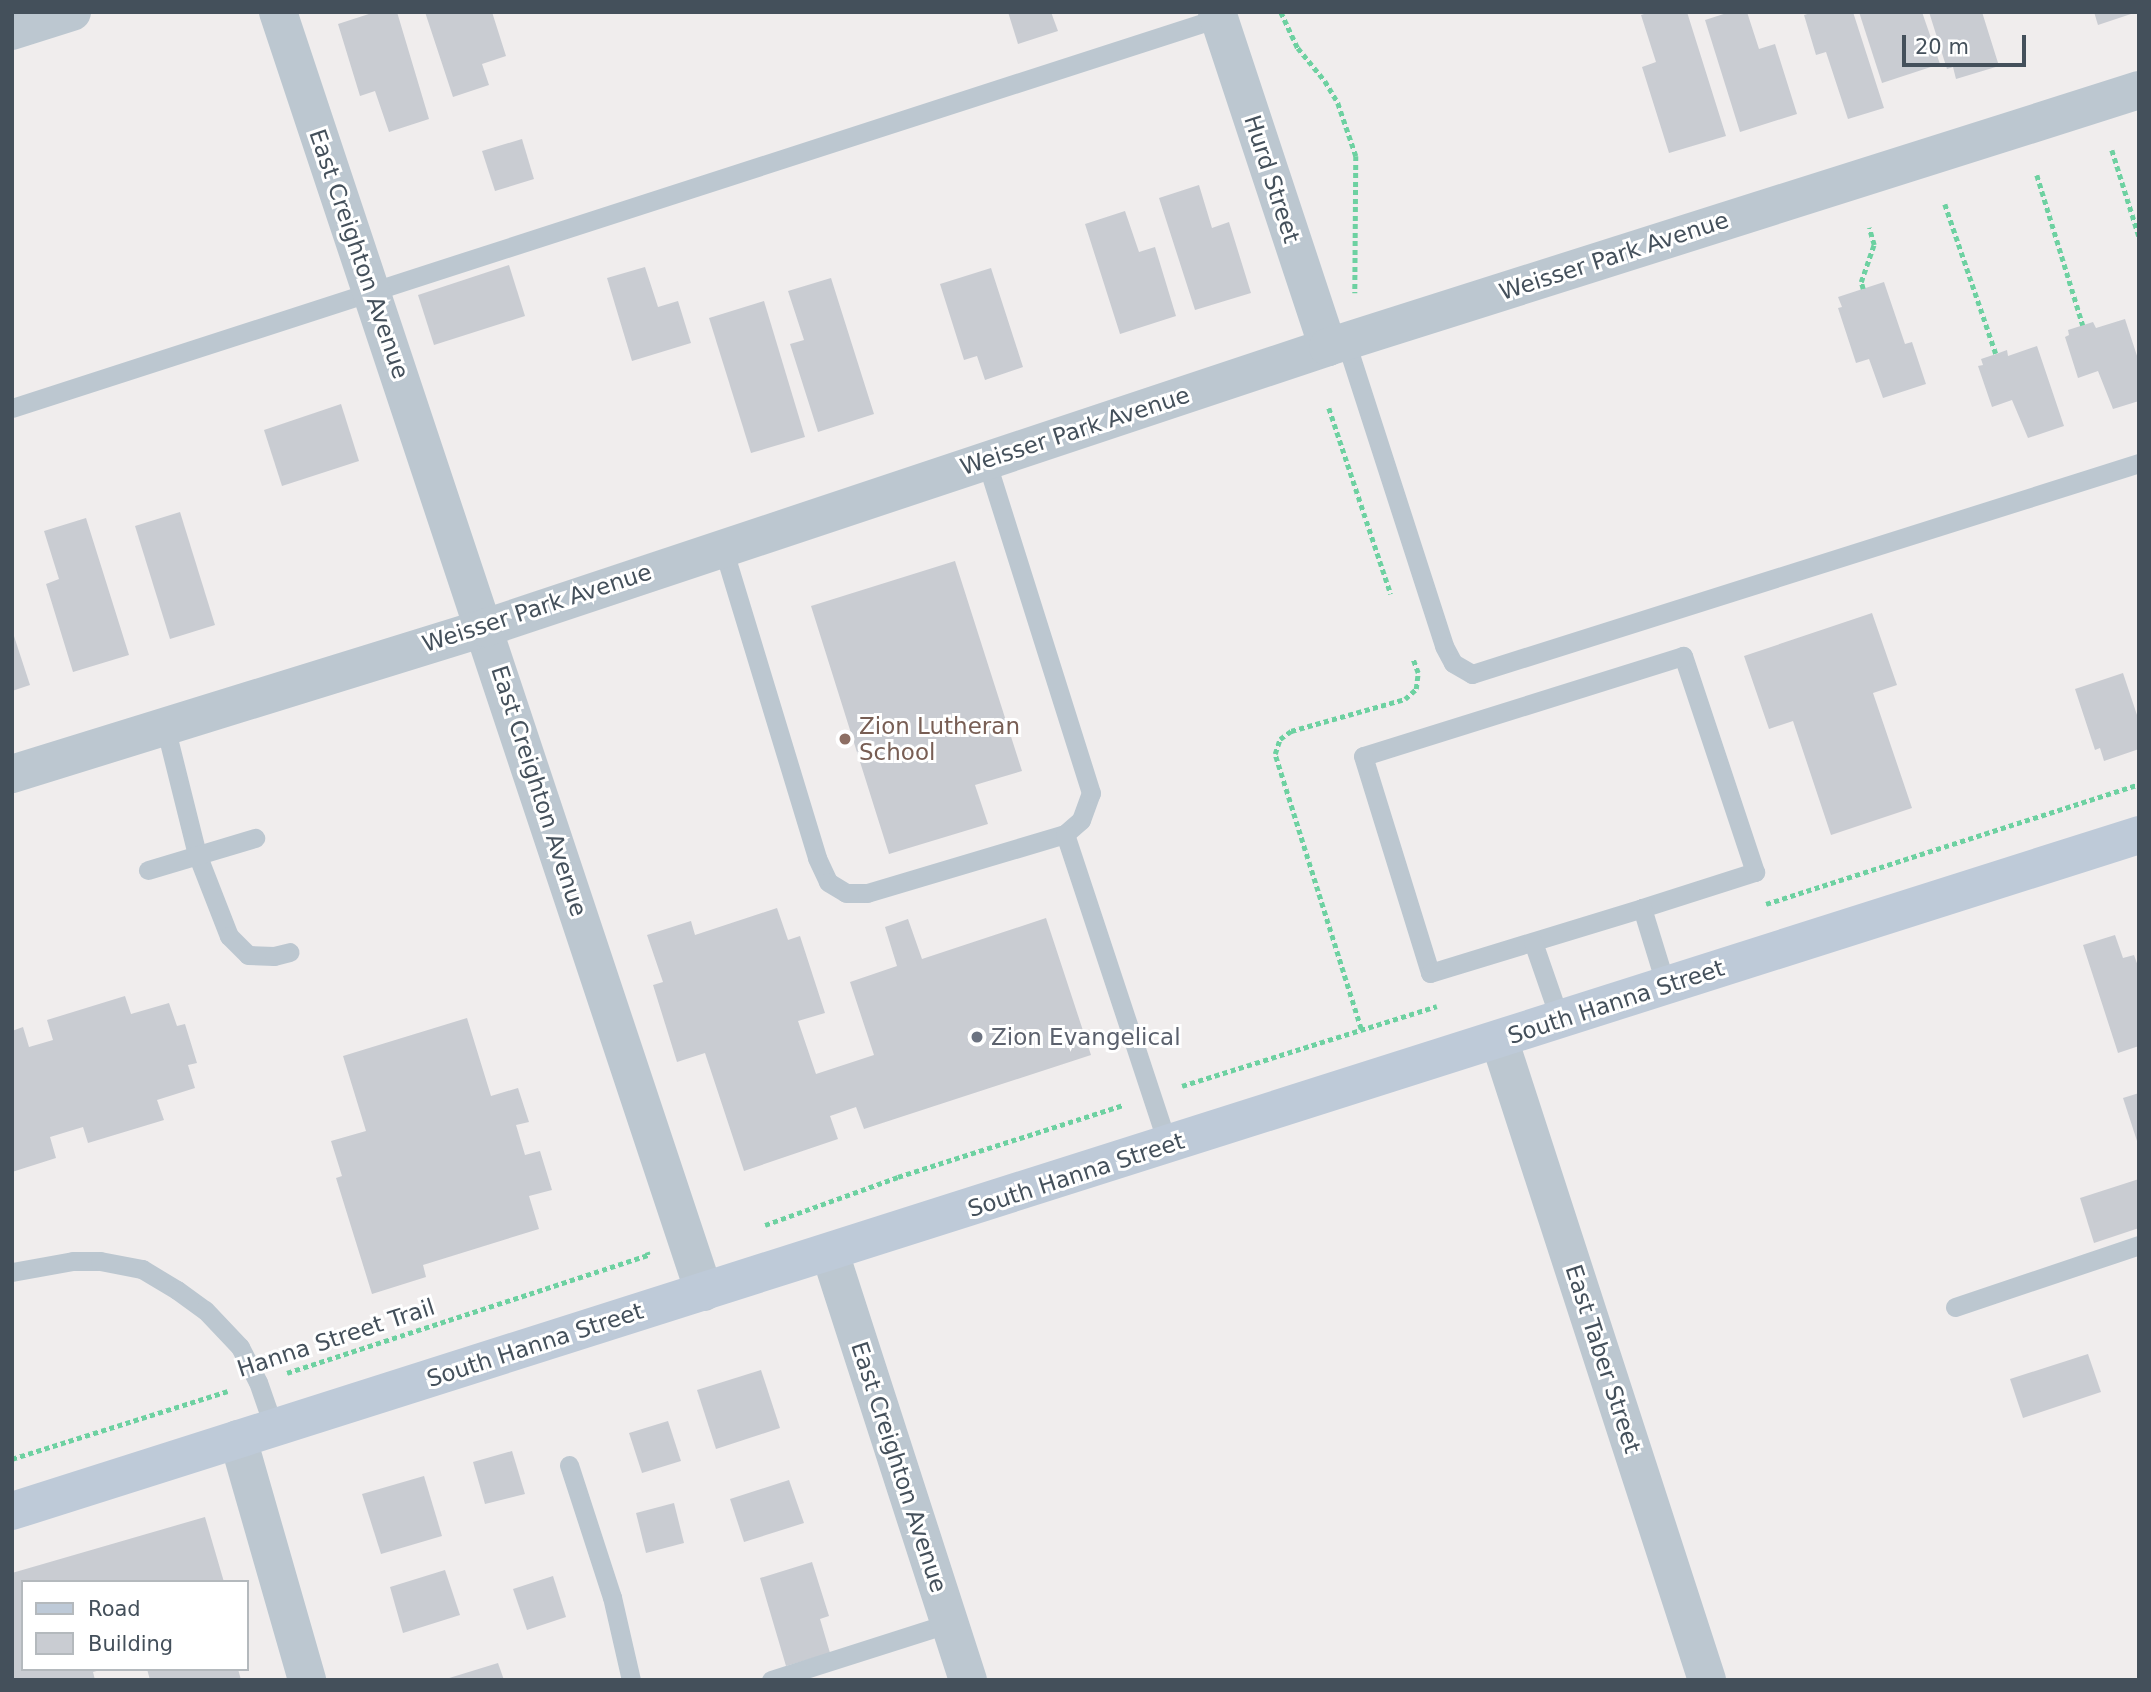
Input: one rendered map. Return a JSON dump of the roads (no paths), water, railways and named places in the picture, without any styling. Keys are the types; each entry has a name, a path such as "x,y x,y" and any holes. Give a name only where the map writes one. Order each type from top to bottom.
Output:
{"street":[{"path":"12,31 72,12"},
{"name":"East Creighton Avenue","path":"278,12 704,1292"},
{"name":"Hurd Street","path":"1223,14 1337,344"},
{"name":"Weisser Park Avenue","path":"12,774 485,628 1337,344 2139,90"},
{"name":"South Hanna Street","path":"12,1511 2139,835"},
{"name":"East Taber Street","path":"1499,1039 1707,1680"},
{"name":"East Creighton Avenue","path":"830,1253 968,1680"},
{"path":"238,1439 307,1680"}],"lane":[{"path":"12,408 372,294 1223,14"},
{"path":"1337,344 1444,646 1452,663 1472,674 2139,463"},
{"path":"723,548 817,858 828,882 846,893 867,893 1065,834 1081,820 1091,793 986,460"},
{"path":"1683,656 1755,872 1642,908 1430,973 1363,756 1683,656"},
{"path":"165,726 197,854 229,936 248,955 274,956 290,953"},
{"path":"1065,834 1168,1145"},
{"path":"148,870 255,838"},
{"path":"1642,908 1666,986"},
{"path":"1533,942 1560,1020"},
{"path":"1955,1307 2139,1245"},
{"path":"12,1272 73,1261 100,1261 142,1269 205,1310 240,1347 258,1382 274,1428"},
{"path":"569,1465 612,1597 631,1680"},
{"path":"771,1680 950,1623"}],"place":[{"name":"Zion Lutheran School","path":"845,739"},
{"name":"Zion Evangelical","path":"977,1037"}]}
